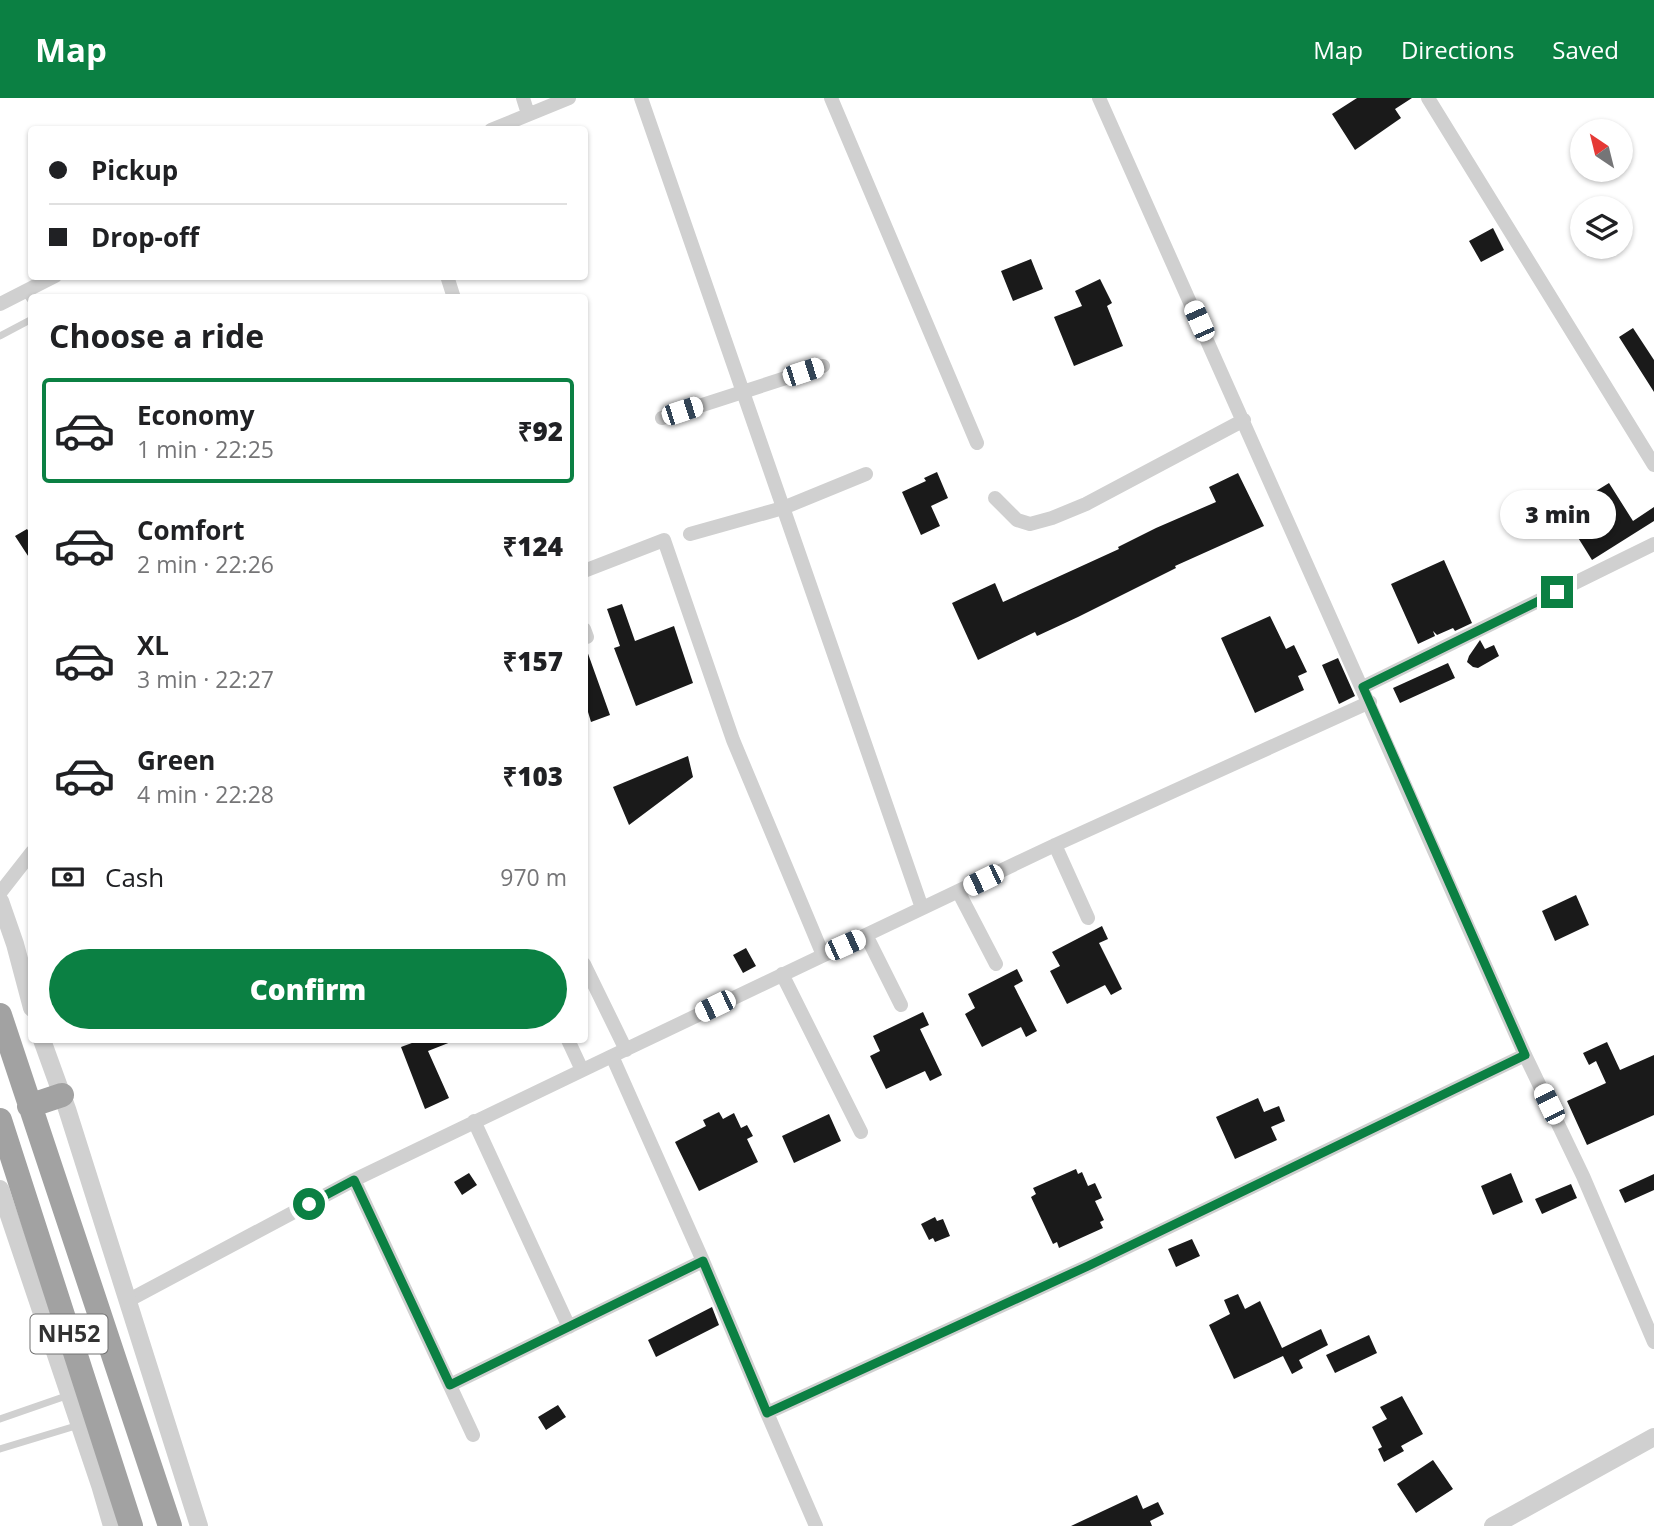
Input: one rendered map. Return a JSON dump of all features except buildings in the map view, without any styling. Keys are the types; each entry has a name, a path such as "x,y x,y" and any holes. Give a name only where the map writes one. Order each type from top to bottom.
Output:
{"highway":[{"name":"NH52","path":"0,1015 170,1526"},
{"path":"29,1106 62,1095"},
{"name":"NH52","path":"3,1131 131,1526"}],"street":[{"path":"523,98 528,114"},
{"path":"500,126 569,98"},
{"path":"641,98 922,908"},
{"path":"831,98 977,443"},
{"path":"1099,98 1525,1055 1583,1176 1654,1342"},
{"path":"1428,98 1654,465"},
{"path":"32,294 50,280"},
{"path":"0,304 28,297"},
{"path":"662,418 823,366"},
{"path":"995,498 1017,520 1030,524 1052,518 1086,504 1244,420"},
{"path":"690,534 783,508 866,474"},
{"path":"588,569 664,540 733,740 823,955"},
{"path":"1363,687 1654,544"},
{"path":"129,1300 354,1180 474,1121 1055,845 1370,702"},
{"path":"1055,845 1088,918"},
{"path":"0,893 28,857"},
{"path":"958,891 996,964"},
{"path":"0,901 28,993"},
{"path":"866,935 901,1006"},
{"path":"588,974 703,1261 816,1526"},
{"path":"782,974 861,1132"},
{"path":"43,1043 129,1300 199,1526"},
{"path":"569,1043 582,1070"},
{"path":"767,1413 1088,1266 1525,1055"},
{"path":"474,1121 569,1327"},
{"path":"354,1180 473,1435"},
{"path":"0,1189 112,1526"},
{"path":"450,1385 703,1261"},
{"path":"1493,1526 1654,1437"}],"lane":[{"path":"0,336 28,321"},
{"path":"0,1419 69,1394"},
{"path":"0,1449 80,1425"}],"route":[{"path":"309,1204 354,1180 450,1385 703,1261 767,1413 1088,1266 1525,1055 1363,687 1557,592"}]}
